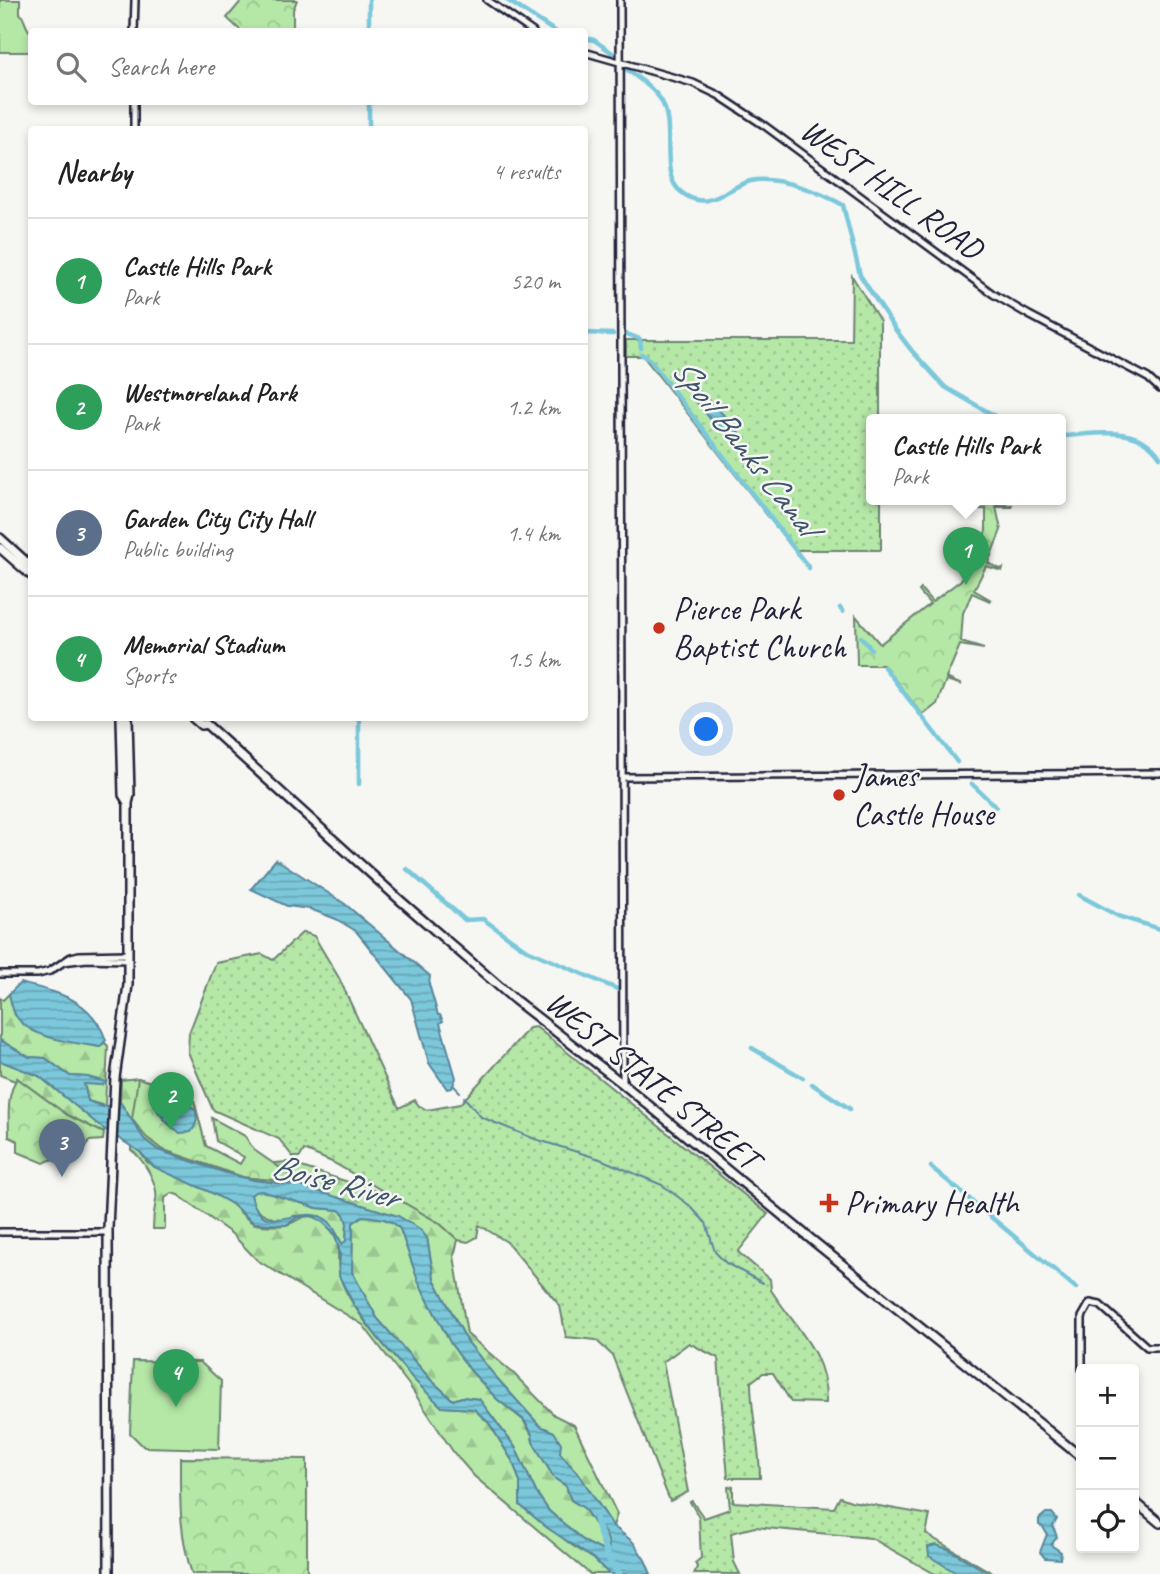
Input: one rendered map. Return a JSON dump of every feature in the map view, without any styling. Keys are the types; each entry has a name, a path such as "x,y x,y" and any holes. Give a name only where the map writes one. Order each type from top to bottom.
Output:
{"main road":[{"path":"0,538 28,563"},
{"path":"0,548 28,572"},
{"path":"121,721 123,795 128,803"},
{"path":"108,1574 108,1232 114,1077 128,985 128,721"},
{"name":"WEST STATE STREET","path":"206,721 458,951 536,1017 623,1084 811,1240 1076,1451"},
{"path":"1139,1505 1160,1523"}],"street":[{"path":"134,28 135,0"},
{"path":"486,0 527,28"},
{"path":"620,0 623,1084"},
{"name":"WEST HILL ROAD","path":"588,53 694,83 726,99 993,294 1148,378 1160,389"},
{"path":"134,105 134,126"},
{"path":"622,776 1160,773"},
{"path":"0,974 38,974 50,971 63,962 127,957"},
{"path":"0,1232 108,1232"},
{"path":"1082,1364 1082,1317 1090,1303 1100,1305 1147,1347 1160,1348"}],"green space":[{"path":"0,0 20,0 20,13 28,29 28,52 0,52"},
{"path":"242,0 297,0 293,10 293,28 238,28 227,18"},
{"path":"852,276 880,321 880,414 866,414 866,505 881,505 881,550 794,550 643,356 626,356 626,340 851,340"},
{"path":"1012,505 996,507 1001,530 988,563 1003,568 1002,571 986,566 974,590 991,600 972,593 963,613 961,642 984,649 960,645 946,678 962,685 946,680 937,704 923,715 883,665 857,665 856,616 880,644 930,604 919,591 921,589 932,602 961,580 970,562 954,556 955,553 972,559 986,531 986,509 968,509 968,506"},
{"path":"303,932 314,936 339,978 399,1108 415,1100 427,1110 460,1104 529,1028 536,1027 768,1214 738,1252 770,1279 771,1290 809,1343 821,1370 826,1403 791,1402 773,1373 763,1373 751,1382 760,1478 728,1478 718,1358 689,1343 663,1362 688,1492 670,1501 612,1355 596,1340 566,1337 560,1306 507,1242 479,1225 477,1237 468,1242 458,1240 439,1223 332,1162 304,1150 300,1157 293,1157 279,1139 213,1110 188,1052 189,1033 216,963 262,954 273,960"},
{"path":"9,994 15,1015 100,1047 104,1042 108,1046 105,1106 88,1101 83,1083 102,1085 88,1077 70,1076 45,1058 29,1057 0,1040 0,998 3,1000"},
{"path":"0,1060 39,1076 104,1129 104,1133 67,1115 17,1078 15,1081 0,1075"},
{"path":"17,1078 67,1115 104,1133 103,1140 89,1141 85,1149 76,1156 44,1163 18,1152 18,1141 9,1137 10,1099"},
{"path":"138,1078 176,1090 194,1101 206,1146 227,1167 286,1162 392,1196 439,1223 458,1240 454,1256 467,1334 514,1374 554,1415 574,1425 617,1514 613,1526 580,1476 560,1453 554,1432 540,1426 467,1341 434,1279 427,1238 412,1223 301,1186 254,1180 226,1173 158,1150 144,1139 120,1102 121,1080"},
{"path":"138,1078 176,1090 194,1101 206,1146 240,1164 244,1157 216,1141 212,1118 245,1136 254,1150 302,1183 243,1177 161,1149 146,1137 132,1119"},
{"path":"131,1146 140,1152 147,1162 220,1197 253,1223 286,1225 313,1216 324,1223 335,1236 338,1270 347,1293 370,1328 442,1407 474,1409 489,1423 513,1462 520,1482 520,1505 594,1559 609,1574 590,1574 474,1476 454,1453 409,1385 363,1325 257,1260 232,1234 178,1195 172,1193 165,1198 165,1229 153,1229 155,1187 149,1172 131,1150"},
{"path":"255,1191 317,1208 339,1210 344,1214 347,1223 346,1241 342,1244 337,1234 320,1216 294,1216 286,1220 276,1220 258,1211 251,1195"},
{"path":"362,1216 388,1220 400,1229 419,1283 451,1344 497,1399 523,1420 554,1478 566,1486 571,1500 584,1508 597,1528 601,1527 607,1536 607,1553 585,1542 549,1511 536,1492 515,1447 479,1399 462,1397 453,1400 431,1380 377,1318 352,1272 353,1223"},
{"path":"133,1361 200,1362 221,1381 219,1449 144,1447 130,1433"},
{"path":"180,1458 307,1459 307,1574 192,1574 182,1531"},
{"path":"733,1486 733,1502 834,1508 840,1497 930,1515 926,1534 994,1574 935,1574 871,1538 755,1527 731,1533 734,1562 740,1574 694,1574 697,1567 695,1563 701,1558 699,1517 690,1502 692,1501 704,1518 730,1509 728,1487"}],"water":[{"path":"692,390 699,391 737,428 739,434 721,432 695,400"},
{"path":"276,859 345,904 430,976 429,984 438,1015 443,1021 440,1023 456,1078 452,1088 447,1089 429,1063 411,999 356,931 336,919 310,909 287,906 251,889"},
{"path":"20,983 60,994 82,1006 100,1026 106,1040 100,1047 54,1039 32,1030 16,1016 9,994"},
{"path":"0,1040 29,1057 45,1058 70,1076 106,1082 102,1085 84,1084 88,1101 103,1107 120,1102 144,1139 158,1150 253,1180 301,1186 398,1216 420,1229 427,1238 434,1279 467,1341 540,1426 554,1432 561,1443 560,1453 580,1476 613,1526 633,1542 651,1574 609,1574 594,1559 546,1527 520,1505 520,1482 513,1462 489,1423 474,1409 442,1407 414,1380 354,1305 339,1276 340,1253 335,1234 325,1224 314,1216 298,1217 286,1225 254,1223 232,1204 154,1167 140,1152 101,1127 39,1076 0,1061","holes":["262,1191 317,1208 339,1210 344,1214 347,1223 346,1241 342,1244 330,1222 317,1215 273,1219 264,1216 256,1209 251,1195","362,1216 388,1220 400,1229 419,1283 451,1344 497,1399 524,1420 532,1434 533,1442 554,1478 566,1486 571,1500 584,1508 597,1528 601,1527 603,1530 609,1544 607,1553 585,1542 549,1511 536,1492 515,1447 479,1399 462,1397 453,1400 431,1380 377,1318 352,1272 353,1223"]},
{"path":"152,1090 175,1097 195,1109 196,1121 191,1132 180,1133 164,1120 156,1109"},
{"path":"1046,1513 1052,1513 1057,1519 1053,1526 1057,1537 1051,1545 1061,1552 1060,1559 1045,1558 1040,1552 1047,1534 1039,1525 1039,1519"},
{"path":"936,1545 948,1549 990,1574 958,1574 929,1556 928,1547"}],"waterway":[{"name":"Spoil Banks Canal","path":"369,0 369,28"},
{"path":"507,0 550,28"},
{"path":"588,39 614,54"},
{"path":"625,68 658,95 666,111 670,174 681,192 702,201 720,196 747,182 767,180 801,187 843,205 860,275 895,329 945,387 991,414"},
{"name":"Spoil Banks Canal","path":"369,105 369,126"},
{"name":"Spoil Banks Canal","path":"588,333 613,334"},
{"name":"Spoil Banks Canal","path":"627,334 640,339 641,348"},
{"name":"Spoil Banks Canal","path":"641,354 649,359 809,568"},
{"path":"1066,436 1101,433 1128,435 1151,446 1160,457"},
{"name":"Spoil Banks Canal","path":"840,608 843,612"},
{"path":"861,637 871,649"},
{"name":"Spoil Banks Canal","path":"884,667 957,762"},
{"path":"359,721 359,784"},
{"path":"972,784 996,807"},
{"path":"407,869 465,920 483,919 525,949 617,989"},
{"name":"Spoil Banks Canal","path":"1079,895 1118,916 1160,929"},
{"path":"752,1048 803,1078"},
{"path":"812,1084 850,1109"},
{"path":"453,1085 460,1092"},
{"path":"464,1097 481,1117 535,1139 600,1159 662,1185 689,1205 706,1223 715,1252 726,1263 763,1283"},
{"path":"931,1167 1076,1288"},
{"name":"Boise River","path":"596,1520 608,1557 619,1574"}],"place":[{"name":"Castle Hills Park","path":"966,585"},
{"name":"Pierce Park Baptist Church","path":"659,628"},
{"name":"James Castle House","path":"839,795"},
{"name":"Westmoreland Park","path":"171,1130"},
{"name":"Garden City City Hall","path":"62,1177"},
{"name":"Primary Health","path":"829,1203"},
{"name":"Memorial Stadium","path":"176,1407"}]}
